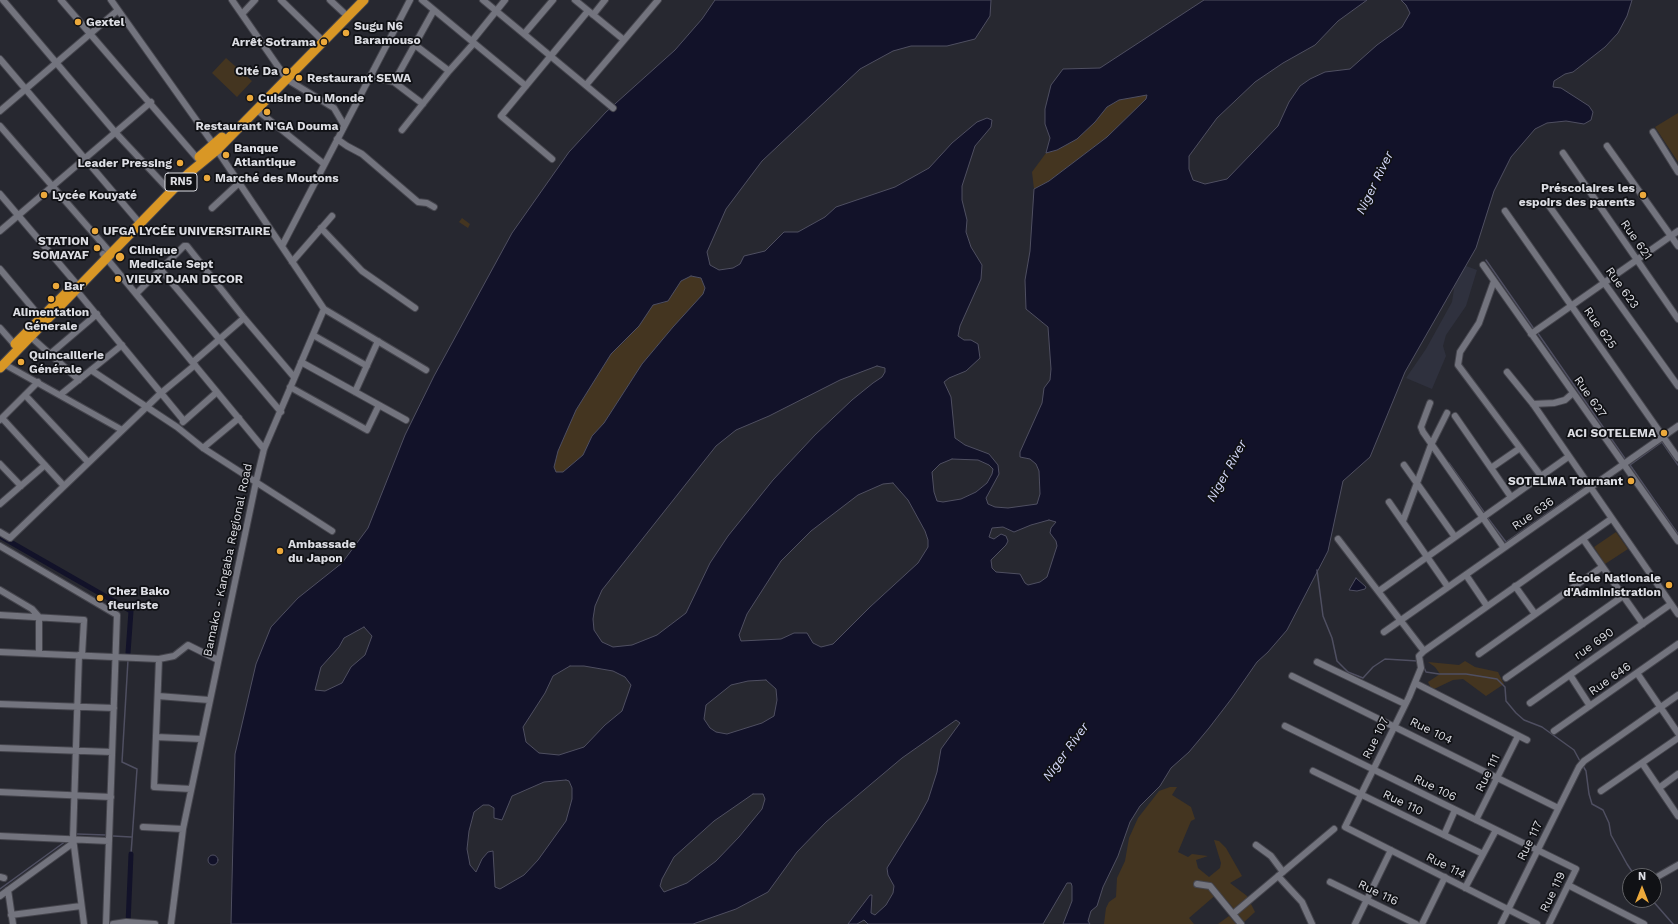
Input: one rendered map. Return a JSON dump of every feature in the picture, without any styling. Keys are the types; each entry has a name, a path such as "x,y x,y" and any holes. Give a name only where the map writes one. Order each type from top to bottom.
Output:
{"highway":[{"name":"RN5","path":"1,364 31,337 78,287 137,220 257,110 320,38 356,0"},
{"name":"RN5","path":"106,255 169,190 197,158 216,148 364,0"},
{"name":"RN5","path":"1,364 15,345 41,318 78,287"}],"street":[{"path":"3,0 116,132 169,190"},
{"path":"62,0 151,102 197,158"},
{"path":"111,0 216,148 324,309 426,370"},
{"path":"232,0 286,77 334,108 344,125"},
{"path":"242,14 255,0"},
{"path":"281,0 320,38"},
{"path":"330,0 344,13"},
{"path":"282,246 410,0"},
{"path":"422,0 526,86"},
{"path":"484,0 613,108"},
{"path":"402,130 505,0"},
{"path":"524,34 553,0"},
{"path":"575,0 624,40"},
{"path":"552,159 501,116 551,56 590,13 605,0"},
{"path":"586,85 658,0"},
{"path":"0,111 118,10"},
{"path":"394,82 434,10"},
{"path":"415,45 449,71"},
{"path":"0,59 137,220"},
{"path":"370,76 394,82 422,104"},
{"path":"0,231 151,102"},
{"path":"257,110 324,164"},
{"name":"Bamako - Kangaba Regional Road","path":"0,126 52,187 136,294 264,449 209,700 183,829 171,924"},
{"path":"1652,132 1678,172"},
{"path":"337,139 362,154 418,202 427,203 434,207"},
{"path":"1607,146 1678,246"},
{"name":"Rue 621","path":"1563,153 1678,319"},
{"path":"212,208 239,183"},
{"path":"0,194 78,287 97,314 184,421"},
{"name":"Rue 623","path":"1547,203 1678,386"},
{"name":"Rue 625","path":"1505,211 1678,458"},
{"path":"292,262 332,216"},
{"path":"321,228 362,271 415,308"},
{"path":"1532,334 1678,231"},
{"path":"136,294 184,246 187,246 294,378"},
{"name":"Rue 627","path":"1483,265 1678,541"},
{"path":"0,269 41,318"},
{"path":"161,270 281,412"},
{"path":"1494,281 1479,323 1460,352 1458,365 1540,476"},
{"path":"264,449 324,309"},
{"path":"50,354 97,314"},
{"path":"0,532 10,538 161,392 244,318"},
{"path":"0,328 15,345"},
{"path":"313,335 367,366"},
{"path":"31,337 79,380"},
{"path":"355,392 378,341"},
{"path":"60,395 122,345"},
{"path":"301,362 406,420"},
{"path":"1,364 38,382 122,430"},
{"path":"91,370 177,427 203,448 332,531"},
{"path":"1507,372 1532,404 1678,614"},
{"path":"38,382 1,419 64,486"},
{"path":"290,387 366,430 379,405"},
{"path":"177,427 218,392"},
{"path":"1532,404 1565,400 1573,393"},
{"path":"25,395 88,462"},
{"path":"1430,403 1421,427 1431,444 1504,548"},
{"path":"1403,521 1431,444 1447,413"},
{"path":"1455,416 1511,497"},
{"path":"203,448 239,418"},
{"name":"Rue 636","path":"1384,632 1678,426"},
{"path":"1491,468 1520,448"},
{"path":"1379,591 1568,457"},
{"path":"0,464 21,486"},
{"path":"0,504 45,465"},
{"path":"1404,465 1455,537"},
{"path":"1389,502 1448,587"},
{"path":"1338,539 1424,651 1611,519"},
{"path":"1583,539 1643,624"},
{"path":"0,546 117,614 106,924"},
{"path":"1479,654 1602,567"},
{"path":"1466,575 1487,606"},
{"path":"1516,586 1535,614"},
{"path":"0,590 32,609 39,617 39,653"},
{"path":"1506,678 1623,596"},
{"name":"rue 690","path":"1530,703 1671,604"},
{"path":"0,615 84,620 77,707 73,841 84,924"},
{"name":"Rue 646","path":"1554,731 1678,644"},
{"path":"0,652 159,659 174,656 188,646 218,660"},
{"name":"Rue 107","path":"1345,828 1415,683 1421,668 1419,656 1424,651"},
{"path":"159,659 154,787 191,789"},
{"path":"1318,662 1405,704"},
{"path":"1637,673 1678,733"},
{"path":"1570,675 1590,706"},
{"name":"Rue 104","path":"1292,676 1394,725 1558,808"},
{"path":"1415,683 1528,740"},
{"name":"Rue 117","path":"1501,924 1579,767 1584,761 1678,695"},
{"path":"158,696 209,700"},
{"path":"0,704 114,708"},
{"name":"Rue 106","path":"1284,726 1576,869"},
{"name":"Rue 111","path":"1476,820 1518,736"},
{"path":"156,737 201,739"},
{"path":"1601,791 1678,738"},
{"path":"0,748 112,752"},
{"path":"1642,763 1678,816"},
{"name":"Rue 110","path":"1313,771 1483,854"},
{"path":"1659,788 1678,774"},
{"path":"0,792 111,797"},
{"path":"1444,835 1455,810"},
{"path":"143,827 183,829"},
{"name":"Rue 114","path":"1345,828 1537,924"},
{"path":"1233,914 1334,829"},
{"path":"1465,888 1496,830"},
{"path":"0,836 73,841 109,841"},
{"path":"0,896 73,841"},
{"path":"1256,845 1270,856 1280,874 1302,902 1312,924"},
{"path":"1355,924 1391,850"},
{"path":"1662,874 1678,865"},
{"name":"Rue 119","path":"1549,924 1576,869"},
{"path":"1422,924 1445,878"},
{"name":"Rue 116","path":"1330,882 1416,924"},
{"path":"1197,884 1210,886 1241,924"},
{"path":"1568,885 1644,924"},
{"path":"8,890 12,924"},
{"path":"11,915 82,906"},
{"path":"113,924 126,922 155,924"}],"shaded area":[{"path":"226,58 252,81 237,97 212,73"},
{"path":"1147,95 1146,99 1107,137 1049,181 1034,189 1032,172 1046,153 1057,150 1077,139 1095,122 1107,107 1119,100"},
{"path":"1678,113 1678,162 1655,127"},
{"path":"462,218 470,224 468,228 459,222"},
{"path":"1458,263 1477,270 1466,306 1446,335 1443,346 1446,356 1432,389 1406,378 1426,349 1452,302"},
{"path":"691,276 701,278 705,288 703,294 642,364 604,423 592,436 583,455 563,472 556,472 554,467 558,451 576,410 611,354 625,341 653,305 664,303 681,281"},
{"path":"1616,532 1628,549 1605,564 1594,547"},
{"path":"1465,661 1475,667 1498,672 1504,684 1486,696 1463,679 1453,680 1432,690 1428,682 1440,674 1435,667 1428,662 1459,665"},
{"path":"1170,787 1177,787 1172,795 1191,807 1195,819 1191,821 1178,852 1188,857 1192,854 1208,856 1196,860 1198,868 1209,877 1220,868 1221,863 1214,840 1219,841 1226,848 1242,876 1230,883 1247,896 1255,912 1244,922 1230,904 1218,893 1189,918 1194,924 1104,924 1106,908 1109,902 1116,897 1117,878 1125,861 1129,838 1138,818 1159,791"},
{"path":"1229,916 1236,924 1218,924"}],"water":[{"name":"Niger River","path":"715,0 991,0 990,16 975,39 947,46 911,46 893,51 860,69 762,161 726,209 707,252 710,265 719,270 733,268 740,264 744,256 765,251 784,232 798,232 825,217 836,207 895,187 929,168 952,143 977,122 987,118 992,120 991,127 975,146 962,186 962,200 967,220 966,232 971,247 982,265 981,279 960,326 958,336 964,340 971,340 978,344 980,358 966,371 949,378 944,382 951,397 955,438 965,445 989,454 998,465 999,474 986,498 988,504 995,507 1008,508 1037,504 1040,494 1039,471 1036,464 1030,459 1020,457 1020,452 1042,403 1044,388 1050,380 1051,369 1048,327 1026,309 1025,280 1030,251 1034,189 1049,181 1107,137 1146,99 1147,95 1119,100 1107,107 1095,122 1077,139 1057,150 1046,153 1050,138 1045,124 1045,109 1051,85 1063,69 1100,68 1204,0 1367,0 1338,21 1315,45 1283,63 1255,82 1217,118 1189,156 1189,169 1193,180 1205,184 1227,179 1278,126 1289,102 1300,86 1310,79 1325,72 1350,69 1377,45 1402,27 1410,13 1406,5 1401,0 1632,0 1627,16 1618,33 1605,47 1573,72 1565,74 1554,81 1553,87 1561,88 1589,106 1593,112 1591,120 1584,124 1566,121 1547,123 1535,129 1511,157 1494,191 1476,248 1405,372 1370,457 1343,481 1328,551 1287,630 1257,662 1232,698 1189,752 1171,768 1160,786 1140,806 1130,822 1118,856 1103,887 1097,906 1091,911 1088,921 1090,924 1063,924 1072,901 1072,886 1071,883 1067,883 1043,924 868,924 864,920 857,924 848,924 870,895 872,895 871,913 875,915 886,905 893,893 894,886 888,875 887,868 928,800 937,772 941,749 960,723 956,720 902,758 826,822 797,852 768,892 736,909 693,924 231,924 235,754 256,664 271,627 298,598 342,563 368,528 405,435 434,376 512,233 569,152 606,112 675,50 702,19","holes":["691,276 701,278 705,288 703,294 642,364 604,423 592,436 583,455 563,472 556,472 554,467 558,451 576,410 611,354 639,326 653,305 668,301 681,281","877,366 885,368 885,372 882,377 852,400 815,435 773,480 728,536 710,563 686,613 657,635 632,645 613,647 602,642 594,630 593,619 595,606 602,590 716,446 736,430 769,416 840,380","952,459 978,460 989,465 993,469 987,483 976,492 961,499 943,502 937,501 934,492 932,472 940,464","893,483 908,500 925,531 928,540 928,547 918,563 870,607 833,644 821,647 813,643 807,633 794,633 781,639 741,641 739,635 747,614 781,561 811,531 858,495 883,484","1049,520 1056,522 1051,528 1050,533 1056,541 1057,546 1047,577 1040,582 1028,585 1025,583 1020,574 996,572 992,568 991,560 1008,541 1006,536 1001,534 994,539 989,537 992,528 1003,527 1014,532","364,627 372,636 365,655 351,667 342,683 325,691 315,690 321,667 339,647 344,638","570,666 584,666 613,671 625,677 631,685 622,711 605,725 584,747 559,755 539,753 526,742 523,727 545,693 553,676","766,680 776,689 777,700 774,716 762,723 727,734 716,732 710,728 704,719 706,705 731,685 748,681","569,781 572,788 572,799 566,821 538,860 524,875 500,889 495,887 493,851 488,852 482,859 476,872 470,865 467,849 469,831 474,812 483,805 489,805 494,808 494,818 502,820 512,796 544,782","753,794 763,794 765,799 762,809 739,837 716,861 687,883 664,892 660,886 662,879 674,857 714,821"]},
{"path":"1356,578 1366,587 1365,589 1357,591 1349,590"},
{"path":"211,855 215,855 218,860 215,865 211,865 208,862 208,858"}],"waterway":[{"path":"1486,260 1534,329"},
{"path":"1537,332 1626,460"},
{"path":"1628,463 1630,465 1662,442 1678,465"},
{"path":"1449,463 1484,512"},
{"path":"1630,465 1678,534"},
{"path":"1487,517 1506,542 1585,487"},
{"path":"0,536 131,611 128,653"},
{"path":"1317,570 1323,616 1332,638 1337,661 1348,672 1363,678 1373,667 1385,659 1418,661"},
{"path":"128,660 122,762 137,769 131,854"},
{"path":"1422,663 1426,672 1439,674 1466,674 1497,679 1505,687 1506,701 1516,713 1524,720 1542,727 1574,750 1581,763"},
{"path":"1583,766 1586,771 1592,804 1603,810 1609,823 1611,835 1630,868"},
{"path":"77,834 106,835"},
{"path":"113,836 131,837"},
{"path":"0,889 66,841"},
{"path":"128,924 131,854"},
{"path":"1659,908 1673,924"}],"place":[{"name":"Gextel","path":"78,22"},
{"name":"Sugu N6 Baramouso","path":"346,33"},
{"name":"Arrêt Sotrama","path":"324,42"},
{"name":"Cité Da","path":"286,71"},
{"name":"Restaurant SEWA","path":"299,78"},
{"name":"Cuisine Du Monde","path":"250,98"},
{"name":"Restaurant N'GA Douma","path":"267,112"},
{"name":"Banque Atlantique","path":"226,155"},
{"name":"Leader Pressing","path":"180,163"},
{"name":"Marché des Moutons","path":"207,178"},
{"name":"Lycée Kouyaté","path":"44,195"},
{"name":"Préscolaires les espoirs des parents","path":"1643,195"},
{"name":"UFGA LYCÉE UNIVERSITAIRE","path":"95,231"},
{"name":"STATION SOMAYAF","path":"97,248"},
{"name":"Clinique Medicale Sept","path":"120,257"},
{"name":"VIEUX DJAN DECOR","path":"118,279"},
{"name":"Bar","path":"56,286"},
{"name":"Alimentation Génerale","path":"51,299"},
{"name":"Quincaillerie Générale","path":"21,362"},
{"name":"ACI SOTELEMA","path":"1664,433"},
{"name":"SOTELMA Tournant","path":"1631,481"},
{"name":"Ambassade du Japon","path":"280,551"},
{"name":"École Nationale d'Administration","path":"1669,585"},
{"name":"Chez Bako fleuriste","path":"100,598"}]}
